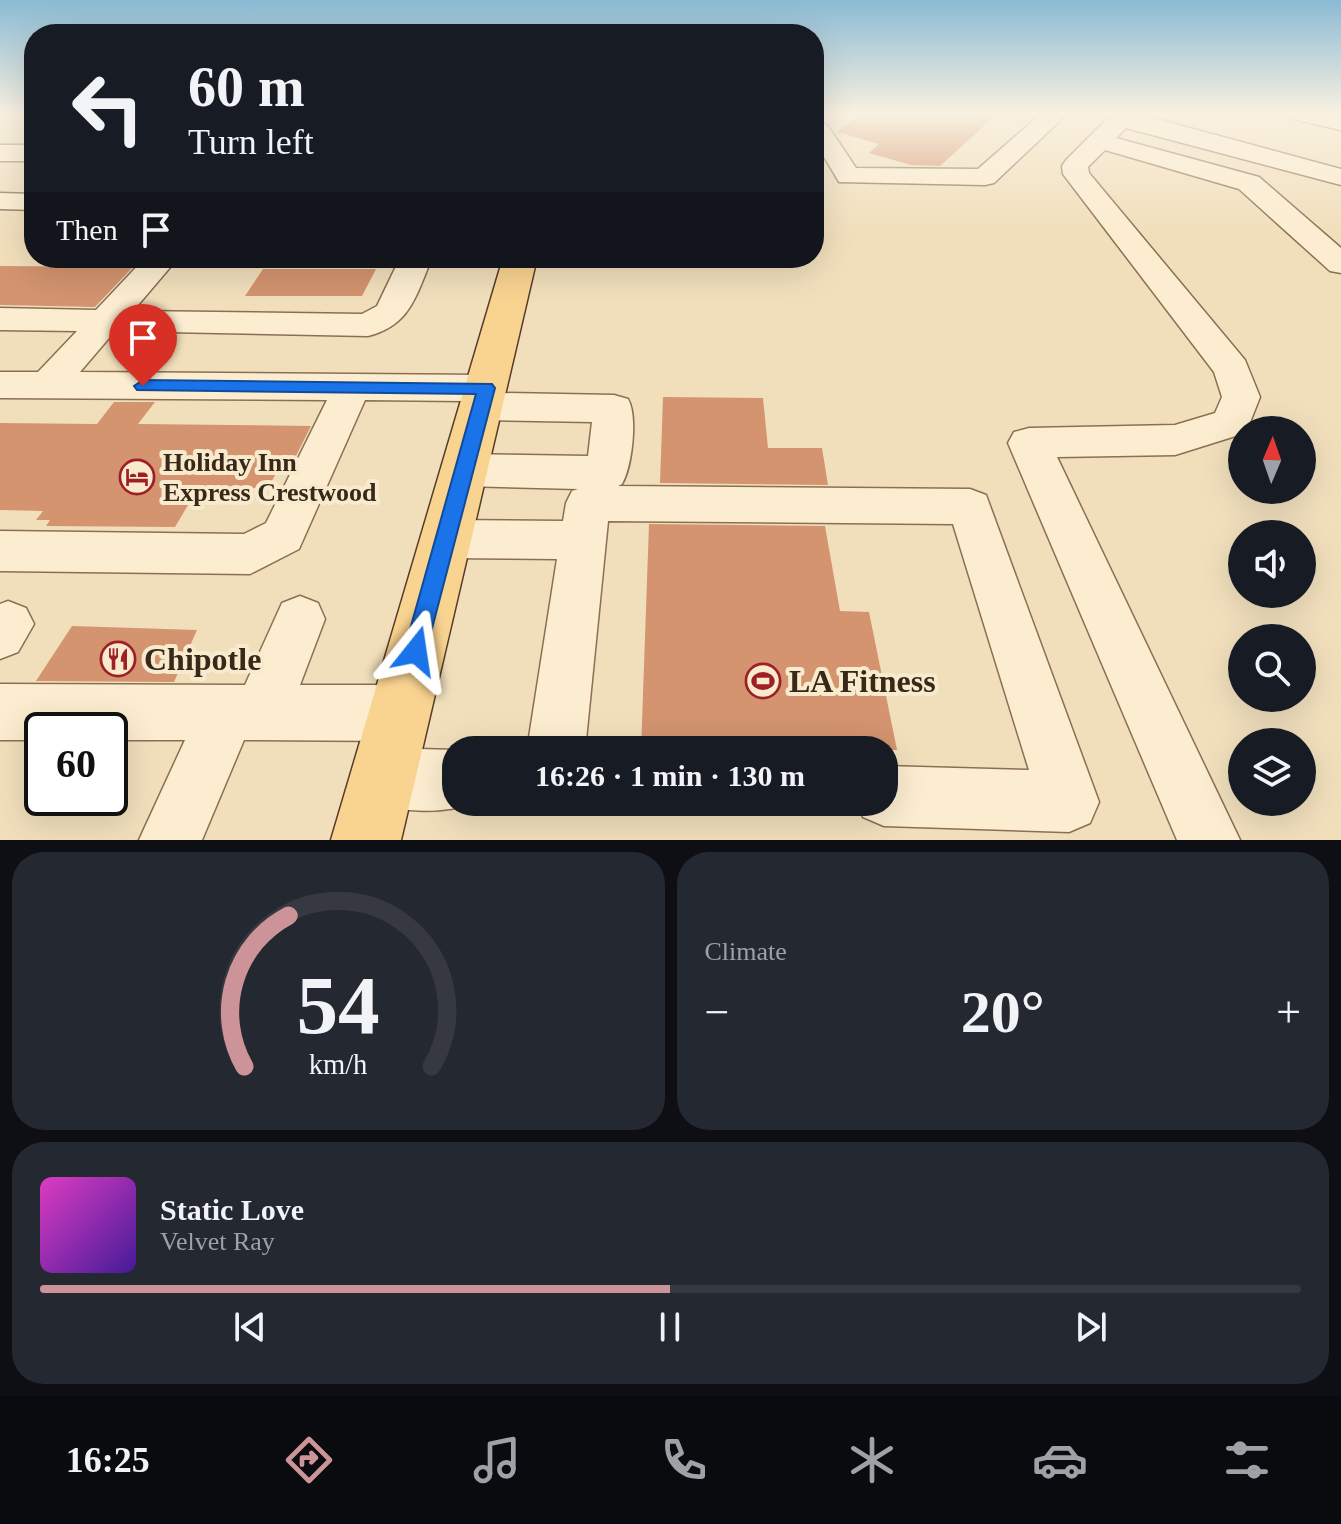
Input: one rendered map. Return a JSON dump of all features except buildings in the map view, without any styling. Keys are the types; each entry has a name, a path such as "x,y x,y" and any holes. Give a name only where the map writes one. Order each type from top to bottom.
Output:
{"main road":[{"path":"366,840 517,268"}],"street":[{"path":"834,153 848,176 985,177 1011,153"},
{"path":"1088,153 1075,166 1076,174 1232,369 1241,397 1231,423 1175,440 1029,443 1209,840"},
{"path":"1181,153 1249,183 1341,264"},
{"path":"1252,153 1341,177"},
{"path":"0,201 24,202"},
{"path":"48,385 153,268"},
{"path":"0,319 368,325 391,312 411,268"},
{"path":"0,551 250,554 283,536 368,325"},
{"path":"0,385 343,387 614,409 607,473 464,470"},
{"path":"558,736 588,503 970,507 1069,802 898,796"},
{"path":"446,539 583,540"},
{"path":"170,840 300,619"},
{"path":"0,624 8,624 0,635"},
{"path":"0,712 400,713"},
{"path":"383,778 442,780"}],"place":[{"name":"Holiday Inn Express Crestwood","path":"137,477"},
{"name":"Chipotle","path":"118,659"},
{"name":"LA Fitness","path":"763,681"}],"route":[{"path":"143,386 486,388 416,651"}]}
